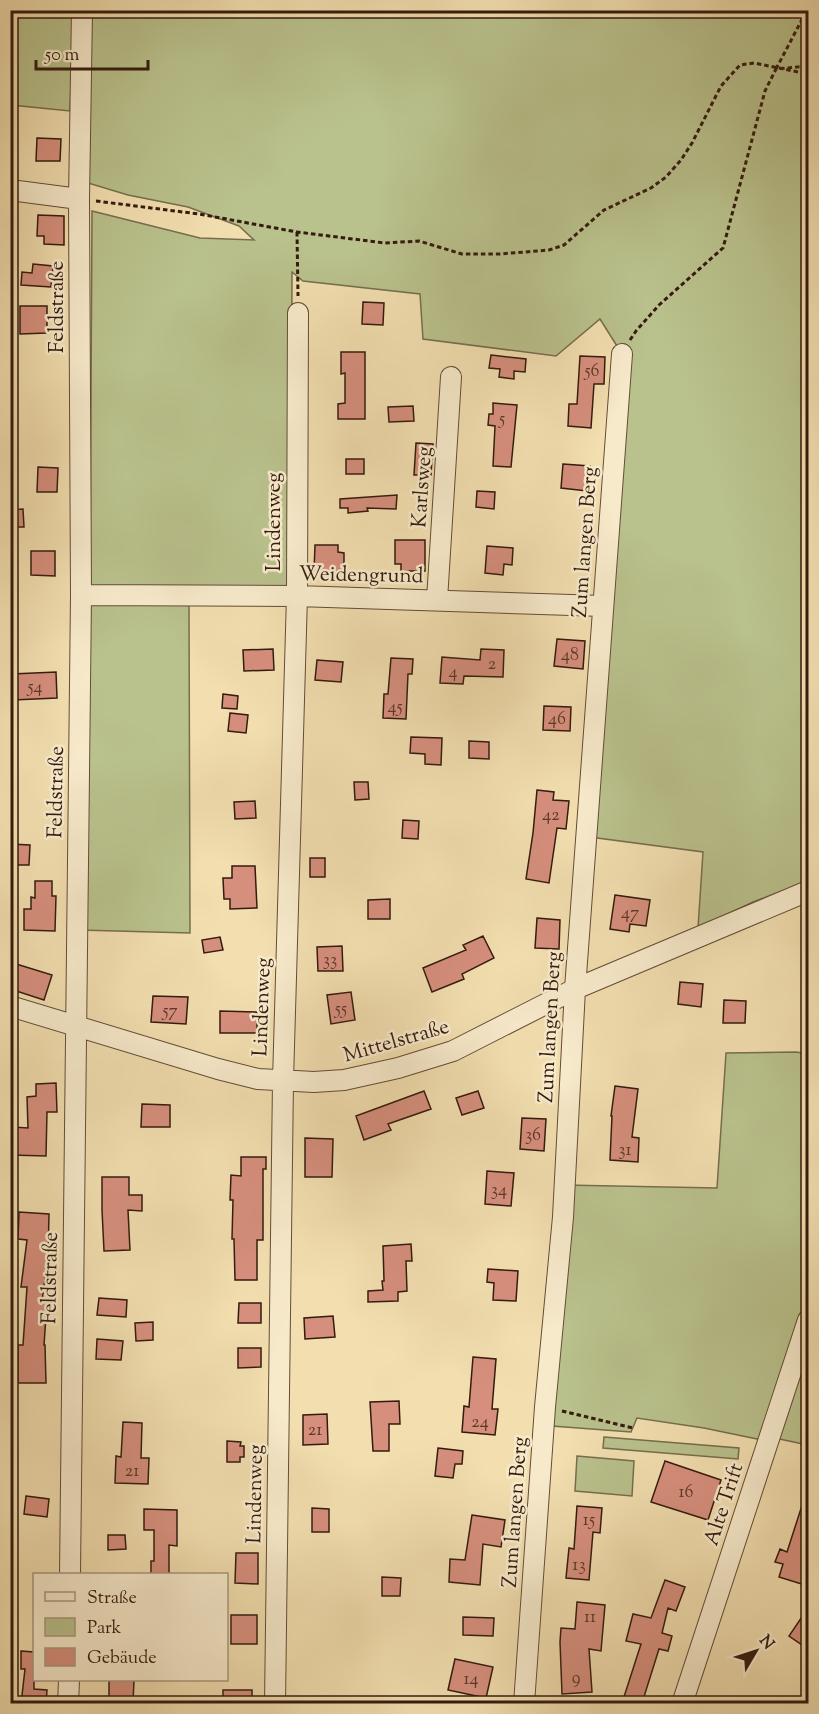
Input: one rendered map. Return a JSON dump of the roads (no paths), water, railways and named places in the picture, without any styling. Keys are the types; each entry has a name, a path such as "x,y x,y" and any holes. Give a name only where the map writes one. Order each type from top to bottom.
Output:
{"street":[{"name":"Feldstraße","path":"70,1573 81,595 79,199 82,10"},
{"path":"10,190 79,199"},
{"name":"Lindenweg","path":"275,1704 283,1081 297,596 298,313"},
{"name":"Zum langen Berg","path":"524,1704 545,1407 562,1216 575,989 622,354"},
{"name":"Karlsweg","path":"437,600 452,377"},
{"name":"Weidengrund","path":"81,595 297,596 603,606"},
{"name":"Mittelstraße","path":"10,1006 258,1079 314,1082 344,1080 398,1068 453,1051 575,989 808,891"},
{"name":"Alte Trift","path":"682,1704 808,1320"},
{"path":"68,1704 69,1681"}]}
